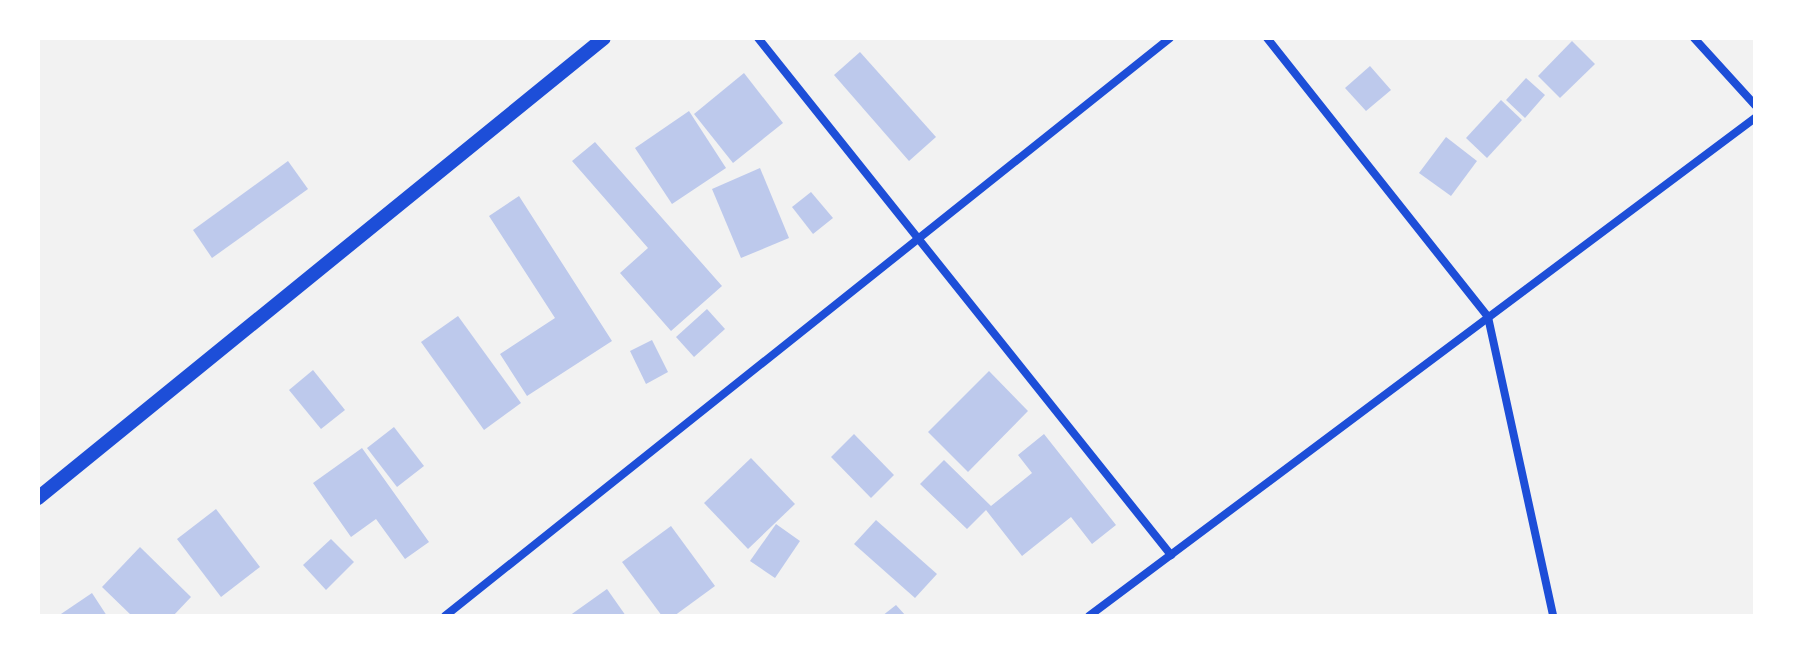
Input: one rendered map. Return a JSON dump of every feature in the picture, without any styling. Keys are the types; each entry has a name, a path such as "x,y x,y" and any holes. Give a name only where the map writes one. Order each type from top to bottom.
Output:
{"street":[{"path":"38,498 604,38"},
{"path":"758,38 1171,555"},
{"path":"445,616 1170,38"},
{"path":"1267,38 1488,317 1553,616"},
{"path":"1694,38 1755,105"},
{"path":"1089,616 1755,118"}],"building":[{"path":"1572,41 1595,64 1560,98 1538,76"},
{"path":"860,52 936,137 909,161 834,75"},
{"path":"1370,66 1391,90 1366,111 1345,88"},
{"path":"744,73 783,123 733,163 694,114"},
{"path":"1526,78 1545,95 1525,118 1506,100"},
{"path":"1501,100 1522,120 1487,158 1466,138"},
{"path":"689,111 726,168 672,204 635,148"},
{"path":"1446,137 1477,161 1451,196 1419,173"},
{"path":"595,142 722,286 671,331 620,273 648,248 572,161"},
{"path":"288,161 308,189 212,258 193,230"},
{"path":"760,168 789,238 741,258 712,189"},
{"path":"811,192 833,218 813,234 792,207"},
{"path":"519,196 612,341 527,396 500,354 555,318 489,216"},
{"path":"707,309 725,329 694,357 676,337"},
{"path":"458,316 521,403 484,430 421,342"},
{"path":"652,340 668,372 646,384 630,351"},
{"path":"313,370 345,410 321,429 289,390"},
{"path":"989,371 1028,411 968,472 928,432"},
{"path":"394,427 424,466 397,487 367,448"},
{"path":"854,434 894,475 871,498 831,457"},
{"path":"1044,434 1116,525 1092,544 1071,517 1022,556 986,510 967,529 920,484 944,460 991,506 1032,473 1018,455"},
{"path":"362,448 429,542 405,559 376,519 351,537 313,483"},
{"path":"751,458 795,504 748,549 704,503"},
{"path":"216,509 260,567 221,597 177,539"},
{"path":"876,520 937,574 915,598 854,544"},
{"path":"776,524 800,541 775,578 750,561"},
{"path":"671,526 715,586 674,616 662,616 622,562"},
{"path":"331,539 354,562 326,590 303,565"},
{"path":"140,547 191,597 173,616 132,616 102,587"},
{"path":"607,589 626,616 569,616"},
{"path":"92,593 107,616 58,616"},
{"path":"896,605 906,616 882,616"}]}
